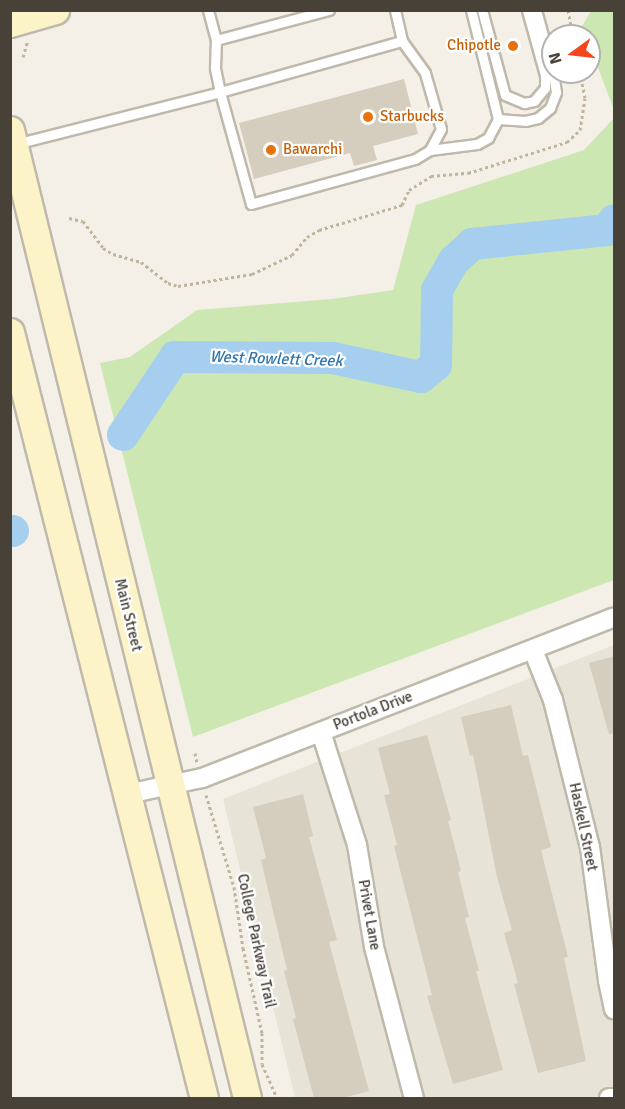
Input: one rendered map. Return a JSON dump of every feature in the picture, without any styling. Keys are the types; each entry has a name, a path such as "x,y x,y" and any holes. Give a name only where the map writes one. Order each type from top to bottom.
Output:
{"main road":[{"path":"20,29 55,10"},
{"name":"Main Street","path":"12,137 247,1098"},
{"path":"10,332 204,1098"}],"street":[{"name":"Portola Drive","path":"128,794 201,778 615,617"},
{"name":"Haskell Street","path":"533,650 553,700 590,847 608,981 615,1009"},
{"name":"Privet Lane","path":"321,732 357,845 374,947 414,1098"},
{"path":"609,1098 615,1098"}],"lane":[{"path":"208,10 216,40 215,68 220,92 251,204 415,159 430,150 477,144 488,138 495,129 498,119 471,10"},
{"path":"216,40 329,10"},
{"path":"395,10 402,41 425,73 441,129 430,150"},
{"path":"482,10 505,95 524,103 534,101 545,88 545,75 527,10"},
{"path":"536,10 541,28"},
{"path":"12,137 220,92 402,41"},
{"path":"498,119 525,121 538,118 550,108 556,92 555,84"}],"path":[{"path":"20,29 23,57"},
{"path":"69,218 83,221 103,248 113,254 141,262 168,283 178,286 252,274 292,255 307,237 319,230 339,222 361,219 402,205 409,190 431,176 468,172 567,142 580,130 585,98 582,84"},
{"name":"College Parkway Trail","path":"195,753 218,839 234,887 243,948 262,1033 262,1064 277,1098"}],"shaded area":[{"path":"614,645 614,1098 295,1098 223,799"}],"green space":[{"path":"591,11 614,11 614,110 601,76 601,24 583,24"},
{"path":"614,118 614,580 193,737 100,363 130,357 197,310 332,299 393,290 416,205 584,150"}],"building":[{"path":"404,79 418,134 373,146 377,160 354,166 350,153 254,179 239,123"},
{"path":"615,656 615,733 609,734 589,663"},
{"path":"511,705 523,756 528,755 551,847 541,850 568,957 564,958 586,1061 538,1073 514,984 518,983 504,933 512,930 497,877 473,755 470,756 461,717"},
{"path":"427,735 451,820 448,821 461,871 458,872 469,917 465,918 479,971 476,971 503,1070 453,1084 427,996 432,995 394,846 397,845 384,795 390,794 378,748"},
{"path":"303,794 313,836 309,837 337,940 329,942 369,1091 343,1098 314,1098 293,1019 296,1018 284,971 287,970 261,860 266,858 253,807"}],"waterway":[{"name":"West Rowlett Creek","path":"123,435 175,357 333,358 421,377 436,365 437,290 454,261 472,244 607,230 614,220"}],"place":[{"name":"Chipotle","path":"513,46"},
{"name":"Starbucks","path":"368,117"},
{"name":"Bawarchi","path":"271,150"}]}
